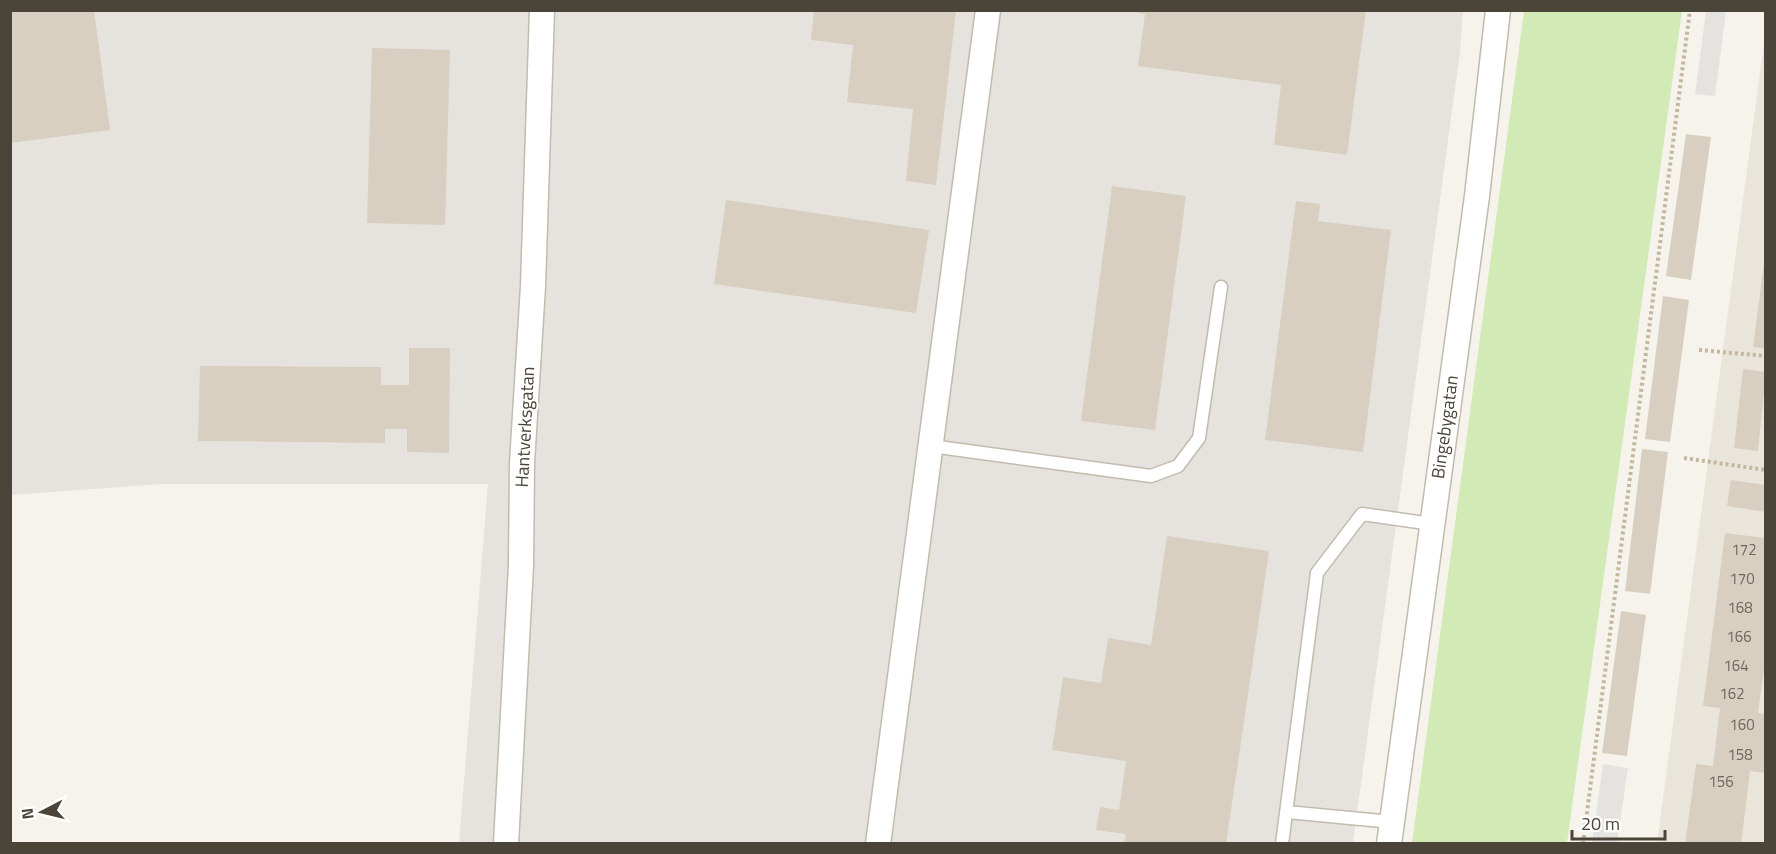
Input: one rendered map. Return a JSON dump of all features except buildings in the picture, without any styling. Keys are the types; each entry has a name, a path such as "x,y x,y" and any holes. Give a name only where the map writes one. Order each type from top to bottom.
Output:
{"street":[{"name":"Hantverksgatan","path":"506,843 521,565 522,464 533,286 542,10"},
{"path":"878,843 988,10"},
{"name":"Bingebygatan","path":"1390,833 1477,196 1498,10"}],"lane":[{"path":"931,446 1151,476 1178,466 1199,438 1221,287"},
{"path":"1282,843 1317,573 1362,514 1432,524"},
{"path":"1287,813 1390,833"}],"path":[{"path":"1583,843 1690,10"},
{"path":"1699,350 1766,357"},
{"path":"1684,458 1766,470"}],"shaded area":[{"path":"11,11 1463,11 1460,52 1353,843 459,843 488,484 161,484 11,495"},
{"path":"1706,11 1726,11 1715,96 1695,94"},
{"path":"1765,35 1765,843 1657,843"},
{"path":"1603,764 1628,768 1617,843 1592,843"}],"green space":[{"path":"1524,11 1682,11 1567,843 1412,843"}]}
